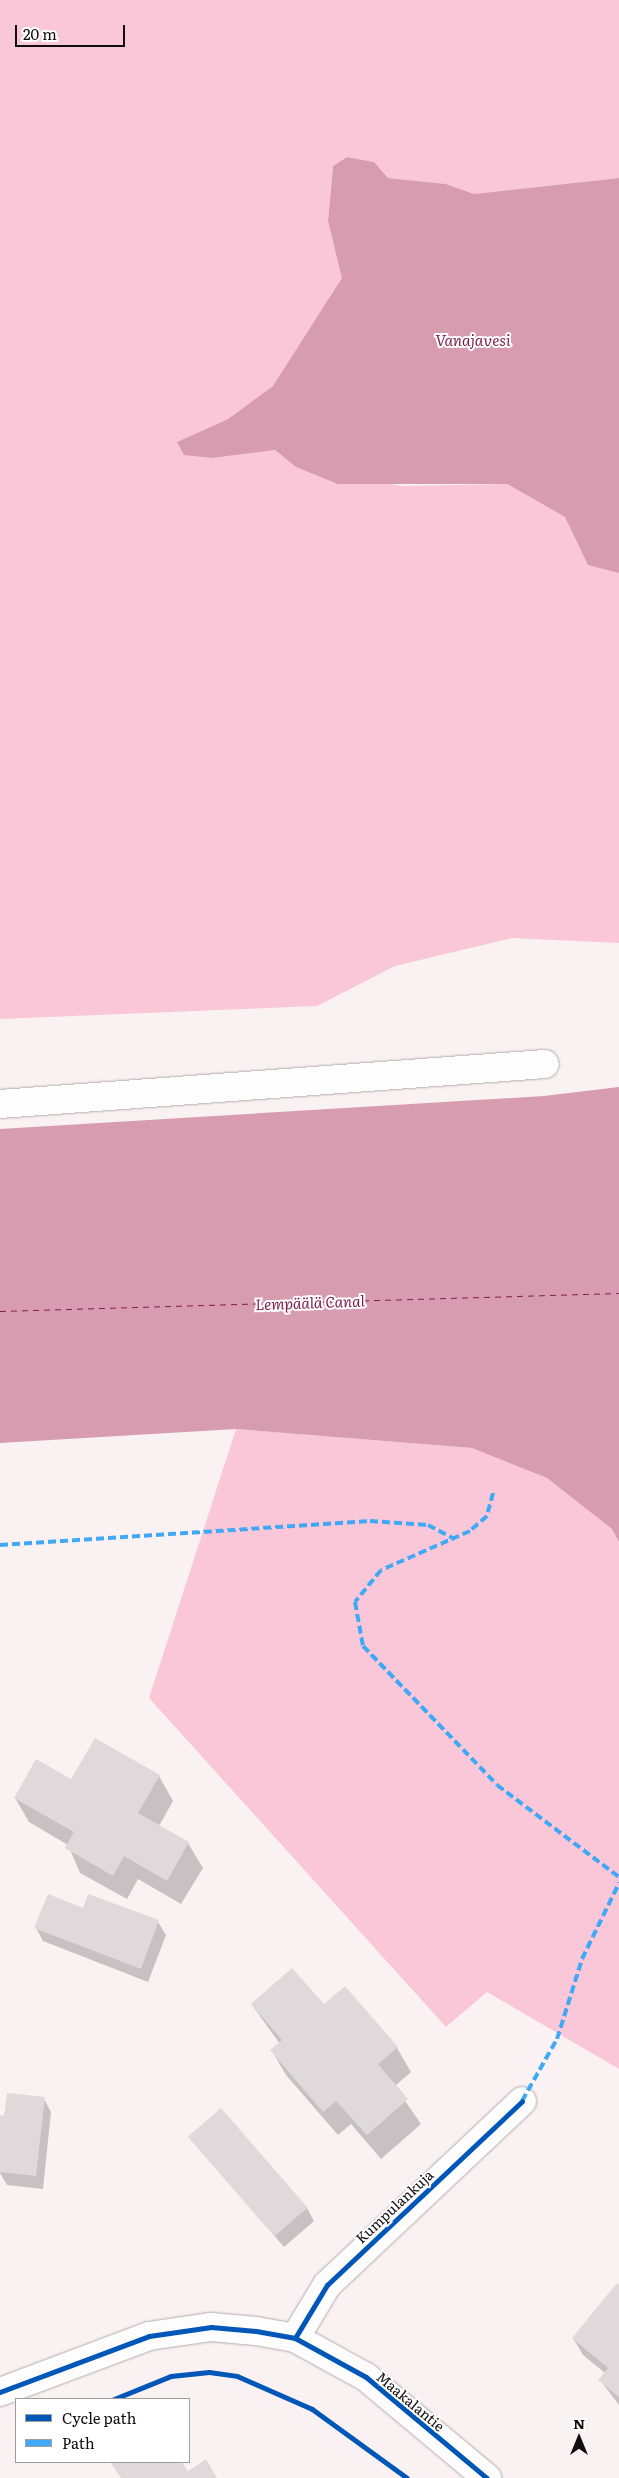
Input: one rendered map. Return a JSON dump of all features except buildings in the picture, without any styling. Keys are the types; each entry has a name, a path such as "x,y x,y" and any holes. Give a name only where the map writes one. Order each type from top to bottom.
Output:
{"street":[{"path":"0,1104 545,1064"},
{"name":"Kumpulankuja","path":"295,2338 327,2285 522,2100"},
{"name":"Maakalantie","path":"0,2392 149,2336 211,2327 295,2338 366,2377 487,2478"}],"shaded area":[{"path":"0,0 619,0 619,178 474,194 446,184 388,178 374,162 347,157 333,166 328,221 343,278 303,345 273,387 228,419 177,442 212,458 275,450 296,467 402,486 507,484 565,517 575,536 619,573 619,943 512,938 395,966 317,1006 0,1019"},
{"path":"236,1429 472,1448 547,1478 612,1529 619,1542 619,2069 487,1992 446,2027 149,1698"}],"water":[{"name":"Vanajavesi","path":"347,157 374,162 388,178 446,184 474,194 619,178 619,573 588,565 565,517 507,484 338,484 296,467 275,450 212,458 184,455 177,442 228,419 273,386 342,278 328,221 333,166"},
{"name":"Lempäälä Canal","path":"619,1087 619,1542 612,1529 547,1478 472,1448 236,1429 0,1443 0,1129 544,1096"}],"ferry route":[{"path":"0,1311 619,1293"}],"marked path":[{"path":"493,1493 487,1516 470,1531 381,1570 355,1602 363,1646 497,1785 619,1877"},
{"path":"0,1545 370,1521 428,1525 454,1539"},
{"path":"522,2101 557,2039 582,1959 619,1883"}],"cycle path":[{"path":"295,2338 327,2285 522,2101"},
{"path":"0,2392 149,2336 211,2327 256,2331 295,2338 366,2377 487,2478"},
{"path":"116,2398 171,2376 209,2372 237,2376 312,2409 407,2478"}]}
